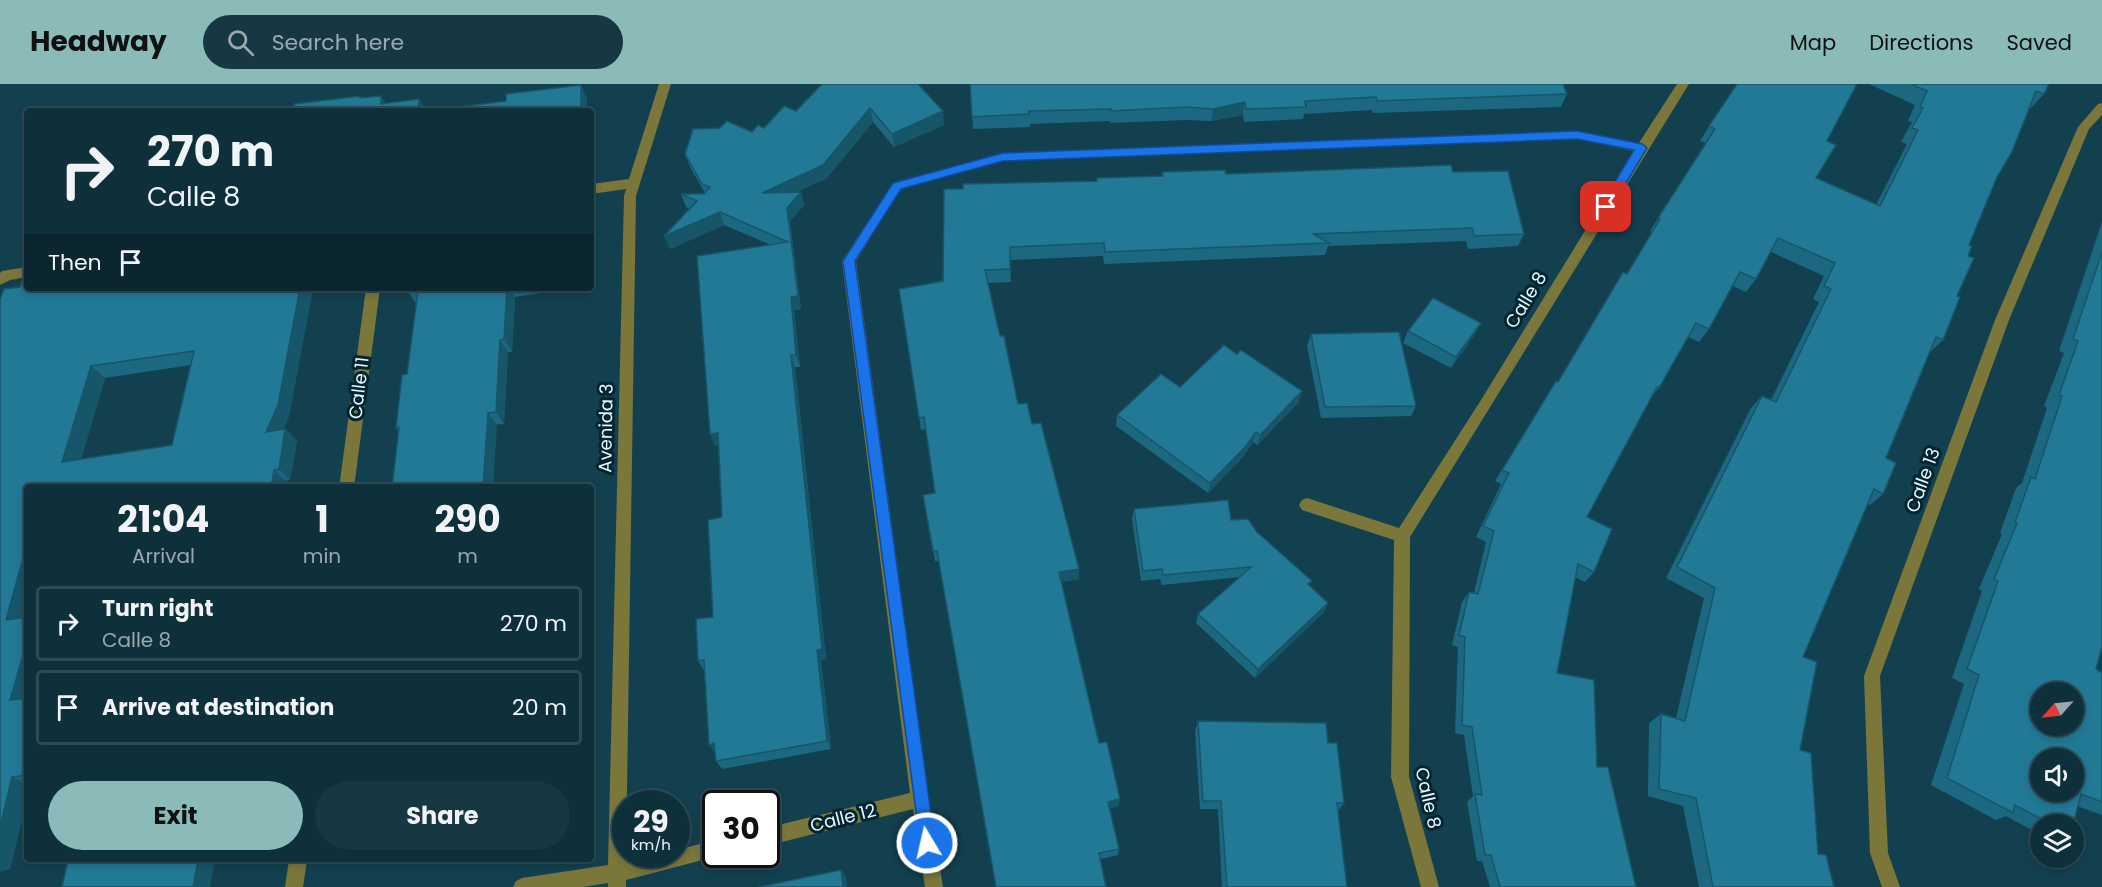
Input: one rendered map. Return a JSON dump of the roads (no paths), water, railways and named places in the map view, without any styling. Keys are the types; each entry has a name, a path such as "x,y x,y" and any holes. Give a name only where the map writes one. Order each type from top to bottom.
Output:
{"street":[{"name":"Avenida 3","path":"617,880 630,196 665,84"},
{"name":"Calle 8","path":"1430,887 1400,777 1402,536 1683,84"},
{"name":"Calle 13","path":"1891,887 1879,854 1872,676 2002,321 2084,127 2102,107"},
{"path":"934,887 920,799 849,261 897,186 1003,157 1577,135 1642,148"},
{"path":"594,189 634,183"},
{"path":"0,280 7,274 24,272"},
{"name":"Calle 11","path":"347,484 373,291"},
{"path":"1307,505 1402,536"},
{"name":"Calle 12","path":"780,834 920,799"},
{"path":"522,887 617,880 702,853"},
{"path":"294,887 297,862"}]}
